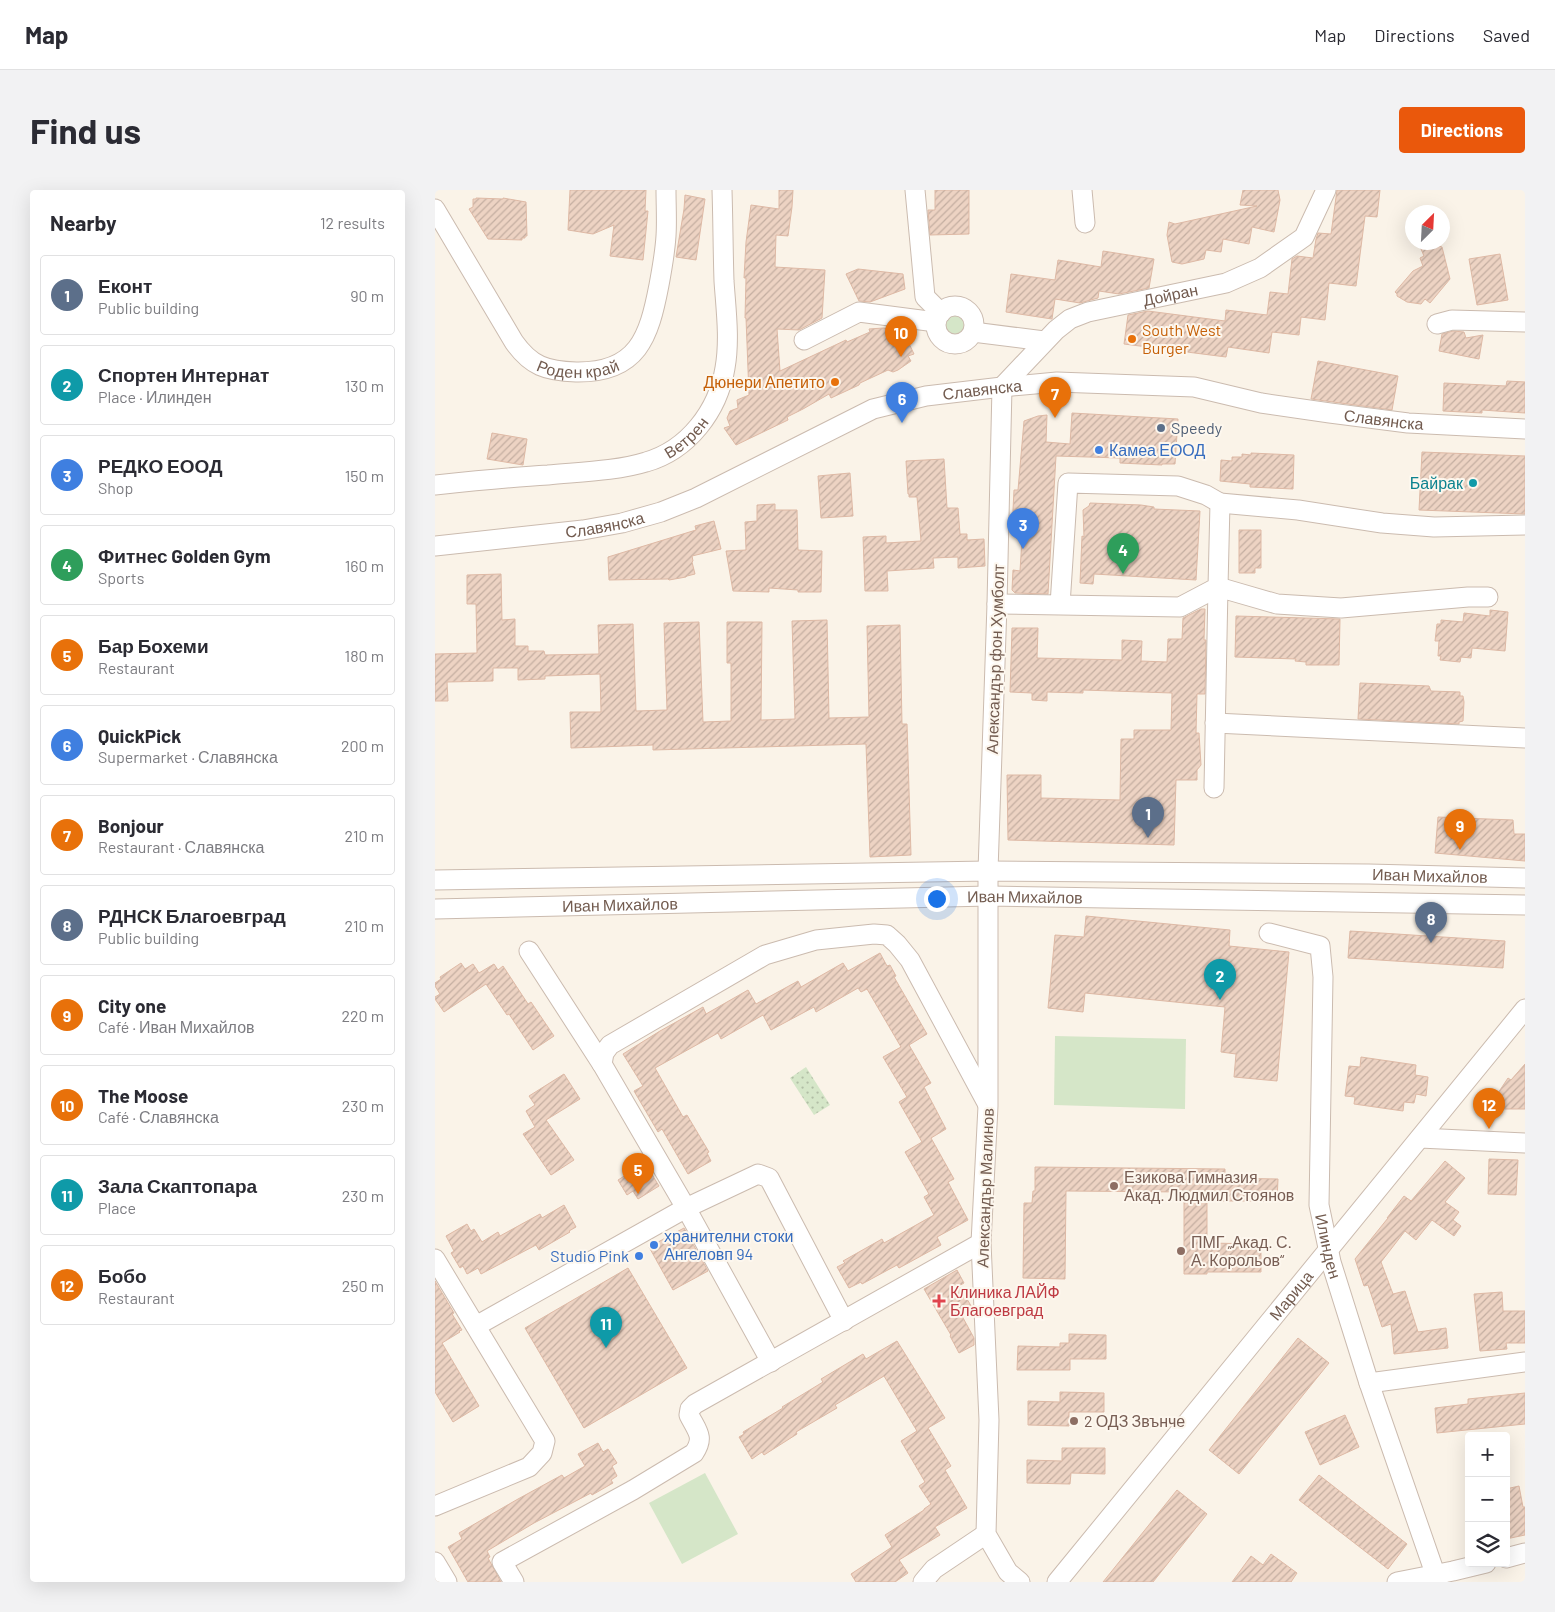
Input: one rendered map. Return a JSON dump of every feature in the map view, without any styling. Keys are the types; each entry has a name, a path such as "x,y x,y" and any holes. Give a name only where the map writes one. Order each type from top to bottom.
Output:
{"street":[{"name":"Роден край","path":"435,209 524,356 550,369 594,371 611,367 624,361 636,350 648,332 656,302 666,236 666,190"},
{"name":"Ветрен","path":"435,485 630,466 663,456 687,439 713,406 722,383 726,360 723,190"},
{"path":"804,340 859,312 938,317 950,307 961,307 970,313 974,322 973,332 968,339 961,344 951,344 943,340 937,333 938,317 925,297 915,190"},
{"path":"1082,190 1085,223"},
{"name":"Дойран","path":"1002,387 1044,341 1070,319 1088,312 1226,283 1260,268 1304,237 1326,190"},
{"path":"1437,324 1451,320 1525,322"},
{"path":"973,332 1044,341"},
{"name":"Славянска","path":"435,546 583,530 622,523 661,512 696,498 873,409 926,396 1002,387 1057,382 1194,387 1261,403 1340,415 1408,423 1525,429"},
{"name":"Александър фон Хумболт","path":"988,872 1002,387"},
{"path":"1060,605 1068,483 1178,486 1206,495 1220,503 1297,510 1434,527 1525,525"},
{"path":"1214,788 1220,503"},
{"path":"997,604 1180,607 1219,588 1277,604 1341,608 1488,597"},
{"path":"1215,723 1525,738"},
{"name":"Иван Михайлов","path":"435,880 988,872 1350,874 1525,878"},
{"name":"Александър Малинов","path":"986,1534 989,1420 981,1244 988,1106 988,872"},
{"name":"Иван Михайлов","path":"435,910 989,896 1525,905"},
{"path":"602,1064 604,1053 610,1045 765,955 816,940 881,934 887,935 910,960 988,1106"},
{"name":"Илинден","path":"1269,934 1320,946 1323,977 1319,1205 1331,1262 1369,1383 1437,1578"},
{"path":"529,951 602,1064 771,1362"},
{"name":"Марица","path":"1057,1582 1525,1009"},
{"path":"1420,1138 1525,1143"},
{"path":"476,1326 685,1208 758,1174 769,1178 844,1321"},
{"path":"514,1582 502,1562 633,1490 694,1453 699,1446 701,1436 689,1415 690,1409 695,1404 981,1244"},
{"path":"435,1259 545,1441 542,1454 529,1467 435,1506"},
{"path":"1369,1383 1525,1362"},
{"path":"923,1582 935,1569 986,1534 1008,1572 1020,1582"},
{"path":"1510,1557 1525,1554"},
{"path":"435,1562 447,1582"},
{"path":"1397,1582 1437,1578 1472,1567"}],"green space":[{"path":"955,314 960,315 966,321 966,331 960,337 955,338 950,337 944,331 943,326 944,321 950,315"},
{"path":"1055,1036 1186,1039 1185,1109 1054,1105"},
{"path":"806,1067 830,1105 814,1115 790,1078"},
{"path":"705,1473 738,1534 682,1564 649,1503"}],"building":[{"path":"570,190 646,190 645,211 648,211 643,260 610,256 614,225 593,234 568,230"},
{"path":"779,190 793,190 788,236 776,235 775,267 825,270 822,318 799,330 777,329 780,371 846,340 847,342 870,332 869,329 883,328 903,331 914,354 908,356 911,361 898,370 893,372 888,370 831,398 829,394 787,417 788,420 736,445 724,428 730,426 727,418 730,411 738,408 737,400 749,395 745,318 746,278 744,278 751,205 779,209"},
{"path":"935,190 969,190 969,234 930,235 928,210 935,210"},
{"path":"1243,190 1278,190 1280,200 1274,232 1252,227 1249,244 1223,239 1221,252 1206,250 1204,259 1182,264 1172,262 1167,235 1169,222 1175,224 1257,206 1240,205"},
{"path":"1337,190 1380,190 1377,217 1365,216 1356,286 1329,283 1325,320 1301,317 1299,335 1272,332 1269,353 1228,347 1226,357 1124,344 1128,315 1148,311 1225,321 1226,310 1267,315 1270,292 1288,294 1292,259 1297,256 1313,258 1318,233 1331,234"},
{"path":"685,195 705,199 696,260 676,257"},
{"path":"503,198 526,202 527,236 522,238 522,240 488,239 469,209 473,207 473,199"},
{"path":"1421,250 1443,250 1450,279 1430,303 1425,299 1421,304 1407,302 1397,296 1395,292 1413,271 1423,266 1420,258 1424,256"},
{"path":"1103,251 1154,259 1149,288 1119,294 1099,291 1098,298 1080,303 1055,299 1052,319 1006,312 1011,274 1055,280 1058,260 1101,267"},
{"path":"1500,254 1508,300 1477,305 1469,259"},
{"path":"858,269 903,274 905,289 870,302 859,301 846,274"},
{"path":"1453,331 1464,332 1466,338 1483,335 1479,359 1439,351 1442,334"},
{"path":"1318,361 1398,376 1392,410 1311,399"},
{"path":"1507,381 1525,382 1525,413 1482,410 1482,413 1443,411 1444,383 1506,386"},
{"path":"1072,413 1178,419 1175,464 1120,463 1120,458 1056,456 1048,594 1015,593 1012,590 1013,570 1020,571 1022,539 1016,538 1017,530 1012,530 1014,490 1018,490 1024,421 1047,415 1046,442 1070,444"},
{"path":"492,433 527,439 523,465 487,459"},
{"name":"Байрак","path":"1422,452 1525,456 1525,514 1419,510"},
{"path":"1251,453 1294,455 1293,489 1250,487 1250,484 1220,481 1221,460 1232,461 1232,457 1242,457 1242,454 1251,455"},
{"path":"944,459 947,508 958,508 960,534 967,534 967,540 984,539 985,566 958,568 958,557 933,558 934,568 887,571 888,591 865,591 863,537 886,536 886,543 921,541 917,497 909,497 908,494 906,461"},
{"path":"850,473 853,516 821,518 818,476"},
{"path":"1090,503 1141,505 1154,507 1154,509 1200,511 1196,580 1094,574 1093,584 1080,583 1082,536 1084,537 1083,510"},
{"path":"775,504 775,510 797,510 798,550 822,551 821,592 798,592 798,590 769,588 769,592 733,591 726,551 746,550 745,522 757,521 757,505"},
{"path":"714,521 721,549 692,556 695,574 669,580 609,580 608,557 696,530 695,526"},
{"path":"1239,530 1261,530 1261,568 1255,568 1255,573 1239,573"},
{"path":"501,574 502,620 515,619 515,646 528,646 528,651 544,651 545,655 599,654 598,625 633,624 636,711 667,710 664,623 699,622 703,722 731,721 731,663 727,663 727,622 762,622 761,720 795,719 792,621 827,620 829,718 869,717 867,626 900,625 902,724 907,724 911,855 870,857 866,744 653,750 653,745 571,748 570,712 601,712 600,674 545,676 545,679 518,680 518,668 493,668 493,681 447,682 448,701 435,701 435,654 477,653 476,604 467,604 467,575"},
{"path":"1201,609 1205,609 1205,694 1197,694 1196,733 1199,733 1201,765 1197,770 1197,780 1176,780 1174,845 1008,840 1007,775 1041,775 1041,798 1120,800 1121,739 1134,739 1134,730 1171,730 1172,693 1083,690 1083,693 1047,692 1047,701 1032,700 1032,693 1010,692 1012,628 1038,628 1037,658 1122,660 1122,640 1142,641 1141,661 1167,662 1168,639 1182,639 1183,618"},
{"path":"1490,610 1508,612 1505,651 1472,648 1471,658 1461,657 1460,662 1440,660 1441,656 1438,656 1439,641 1435,641 1437,624 1441,624 1441,620 1463,622 1464,613 1490,616"},
{"path":"1236,616 1340,619 1339,665 1306,665 1306,662 1295,661 1296,659 1235,657"},
{"path":"1360,683 1429,686 1431,691 1460,692 1464,702 1463,721 1459,722 1459,724 1358,719"},
{"path":"1438,817 1513,820 1514,834 1525,834 1525,861 1435,853"},
{"path":"1086,916 1230,930 1229,946 1289,952 1277,1081 1234,1077 1236,1054 1221,1052 1225,1007 1085,993 1083,1012 1048,1008 1055,935 1084,937"},
{"path":"1350,931 1505,941 1503,968 1348,958"},
{"path":"880,953 887,966 890,965 896,976 894,977 927,1034 909,1045 931,1083 924,1087 946,1129 931,1138 954,1179 948,1182 968,1220 937,1237 941,1245 899,1268 897,1265 862,1284 861,1282 849,1288 837,1267 845,1263 843,1261 882,1239 884,1243 934,1215 924,1197 929,1194 905,1152 922,1142 899,1102 907,1097 883,1057 901,1047 867,989 861,992 858,988 816,1012 814,1007 771,1030 763,1015 721,1039 718,1033 655,1068 683,1117 687,1115 709,1152 707,1153 711,1161 688,1174 662,1129 658,1132 634,1091 643,1086 623,1054 703,1007 706,1014 748,990 756,1004 798,981 801,987 843,963 848,971"},
{"path":"461,963 465,969 473,964 479,973 494,964 498,970 503,966 528,1004 531,1002 554,1036 533,1050 486,984 444,1012 435,999 440,994 435,983 441,979 440,977"},
{"path":"1361,1057 1416,1065 1415,1075 1428,1077 1426,1096 1416,1094 1414,1103 1404,1102 1403,1111 1354,1104 1355,1097 1345,1096 1349,1066 1360,1067"},
{"path":"1525,1064 1525,1109 1496,1109 1496,1096 1508,1078 1511,1080"},
{"path":"564,1074 580,1099 546,1120 574,1160 551,1175 523,1134 535,1127 526,1111 535,1105 529,1096"},
{"path":"1489,1159 1518,1160 1516,1195 1488,1194"},
{"path":"1445,1161 1465,1178 1445,1202 1459,1212 1453,1220 1461,1226 1454,1236 1432,1220 1416,1240 1405,1231 1381,1262 1393,1294 1405,1291 1418,1332 1446,1328 1448,1348 1394,1354 1391,1324 1382,1327 1368,1285 1364,1286 1355,1259 1404,1196 1411,1201"},
{"path":"645,1163 659,1186 638,1199 633,1191 627,1195 618,1180"},
{"path":"1035,1167 1225,1169 1225,1178 1278,1179 1277,1201 1207,1201 1207,1243 1261,1244 1261,1272 1184,1274 1184,1192 1066,1191 1065,1279 1023,1278 1024,1203 1032,1203 1033,1191 1035,1191"},
{"path":"564,1205 576,1227 539,1250 536,1245 481,1274 478,1268 467,1274 463,1266 460,1268 451,1253 454,1251 446,1236 467,1224 471,1231 474,1229 482,1242 498,1232 500,1236 540,1214 542,1218"},
{"path":"684,1228 708,1271 673,1290 649,1247"},
{"path":"628,1268 687,1368 584,1428 525,1328"},
{"path":"957,1270 964,1283 959,1286 973,1309 962,1316 974,1338 974,1345 959,1353 951,1335 924,1289"},
{"path":"435,1281 462,1330 442,1343 479,1406 453,1422 435,1392"},
{"path":"1502,1292 1503,1311 1525,1311 1525,1343 1506,1343 1507,1349 1480,1351 1474,1294"},
{"path":"1069,1334 1106,1335 1106,1359 1070,1359 1070,1370 1017,1370 1018,1346 1060,1347 1060,1343 1069,1343"},
{"path":"1298,1338 1329,1363 1239,1474 1209,1450"},
{"path":"897,1341 945,1418 928,1428 951,1466 945,1470 967,1508 935,1527 940,1535 899,1560 908,1573 895,1582 856,1582 851,1574 892,1547 885,1535 931,1504 919,1486 925,1482 901,1441 917,1431 884,1376 835,1405 837,1408 796,1432 797,1434 764,1455 762,1452 752,1459 739,1437 744,1434 743,1432 823,1382 821,1379 863,1354 866,1359"},
{"path":"1060,1392 1104,1393 1104,1412 1069,1412 1069,1426 1028,1425 1028,1401 1060,1402"},
{"path":"1525,1393 1525,1424 1437,1433 1435,1408 1468,1404 1468,1399"},
{"path":"1345,1415 1359,1447 1320,1465 1305,1432"},
{"path":"598,1443 603,1452 608,1449 617,1463 612,1466 617,1476 611,1480 613,1483 534,1523 487,1551 490,1557 488,1558 501,1582 468,1582 448,1547 462,1539 459,1533 562,1475 564,1478 585,1466 578,1454"},
{"path":"1062,1448 1105,1448 1105,1474 1071,1473 1070,1484 1027,1483 1027,1460 1062,1461"},
{"path":"1319,1475 1407,1544 1388,1569 1299,1500"},
{"path":"1519,1486 1523,1507 1525,1507 1525,1535 1510,1538 1510,1522 1510,1488"},
{"path":"1177,1490 1207,1514 1153,1582 1103,1582"},
{"path":"1271,1554 1297,1573 1291,1582 1232,1582 1251,1556 1263,1565"}],"place":[{"name":"South West Burger","path":"1132,339"},
{"name":"The Moose","path":"901,357"},
{"name":"Дюнери Апетито","path":"835,382"},
{"name":"Bonjour","path":"1055,418"},
{"name":"QuickPick","path":"902,423"},
{"name":"Speedy","path":"1161,428"},
{"name":"Камеа ЕООД","path":"1099,450"},
{"name":"Байрак","path":"1473,483"},
{"name":"РЕДКО ЕООД","path":"1023,549"},
{"name":"Фитнес Golden Gym","path":"1123,574"},
{"name":"Еконт","path":"1148,838"},
{"name":"City one","path":"1460,850"},
{"name":"РДНСК Благоевград","path":"1431,943"},
{"name":"Спортен Интернат","path":"1220,1000"},
{"name":"Бобо","path":"1489,1129"},
{"name":"Езикова Гимназия Акад. Людмил Стоянов","path":"1114,1186"},
{"name":"Бар Бохеми","path":"638,1194"},
{"name":"хранителни стоки Ангеловп 94","path":"654,1245"},
{"name":"ПМГ „Акад. С. А. Корольов“","path":"1181,1251"},
{"name":"Studio Pink","path":"639,1256"},
{"name":"Клиника ЛАЙФ Благоевград","path":"939,1301"},
{"name":"Зала Скаптопара","path":"606,1348"},
{"name":"2 ОДЗ Звънче","path":"1074,1421"}]}
